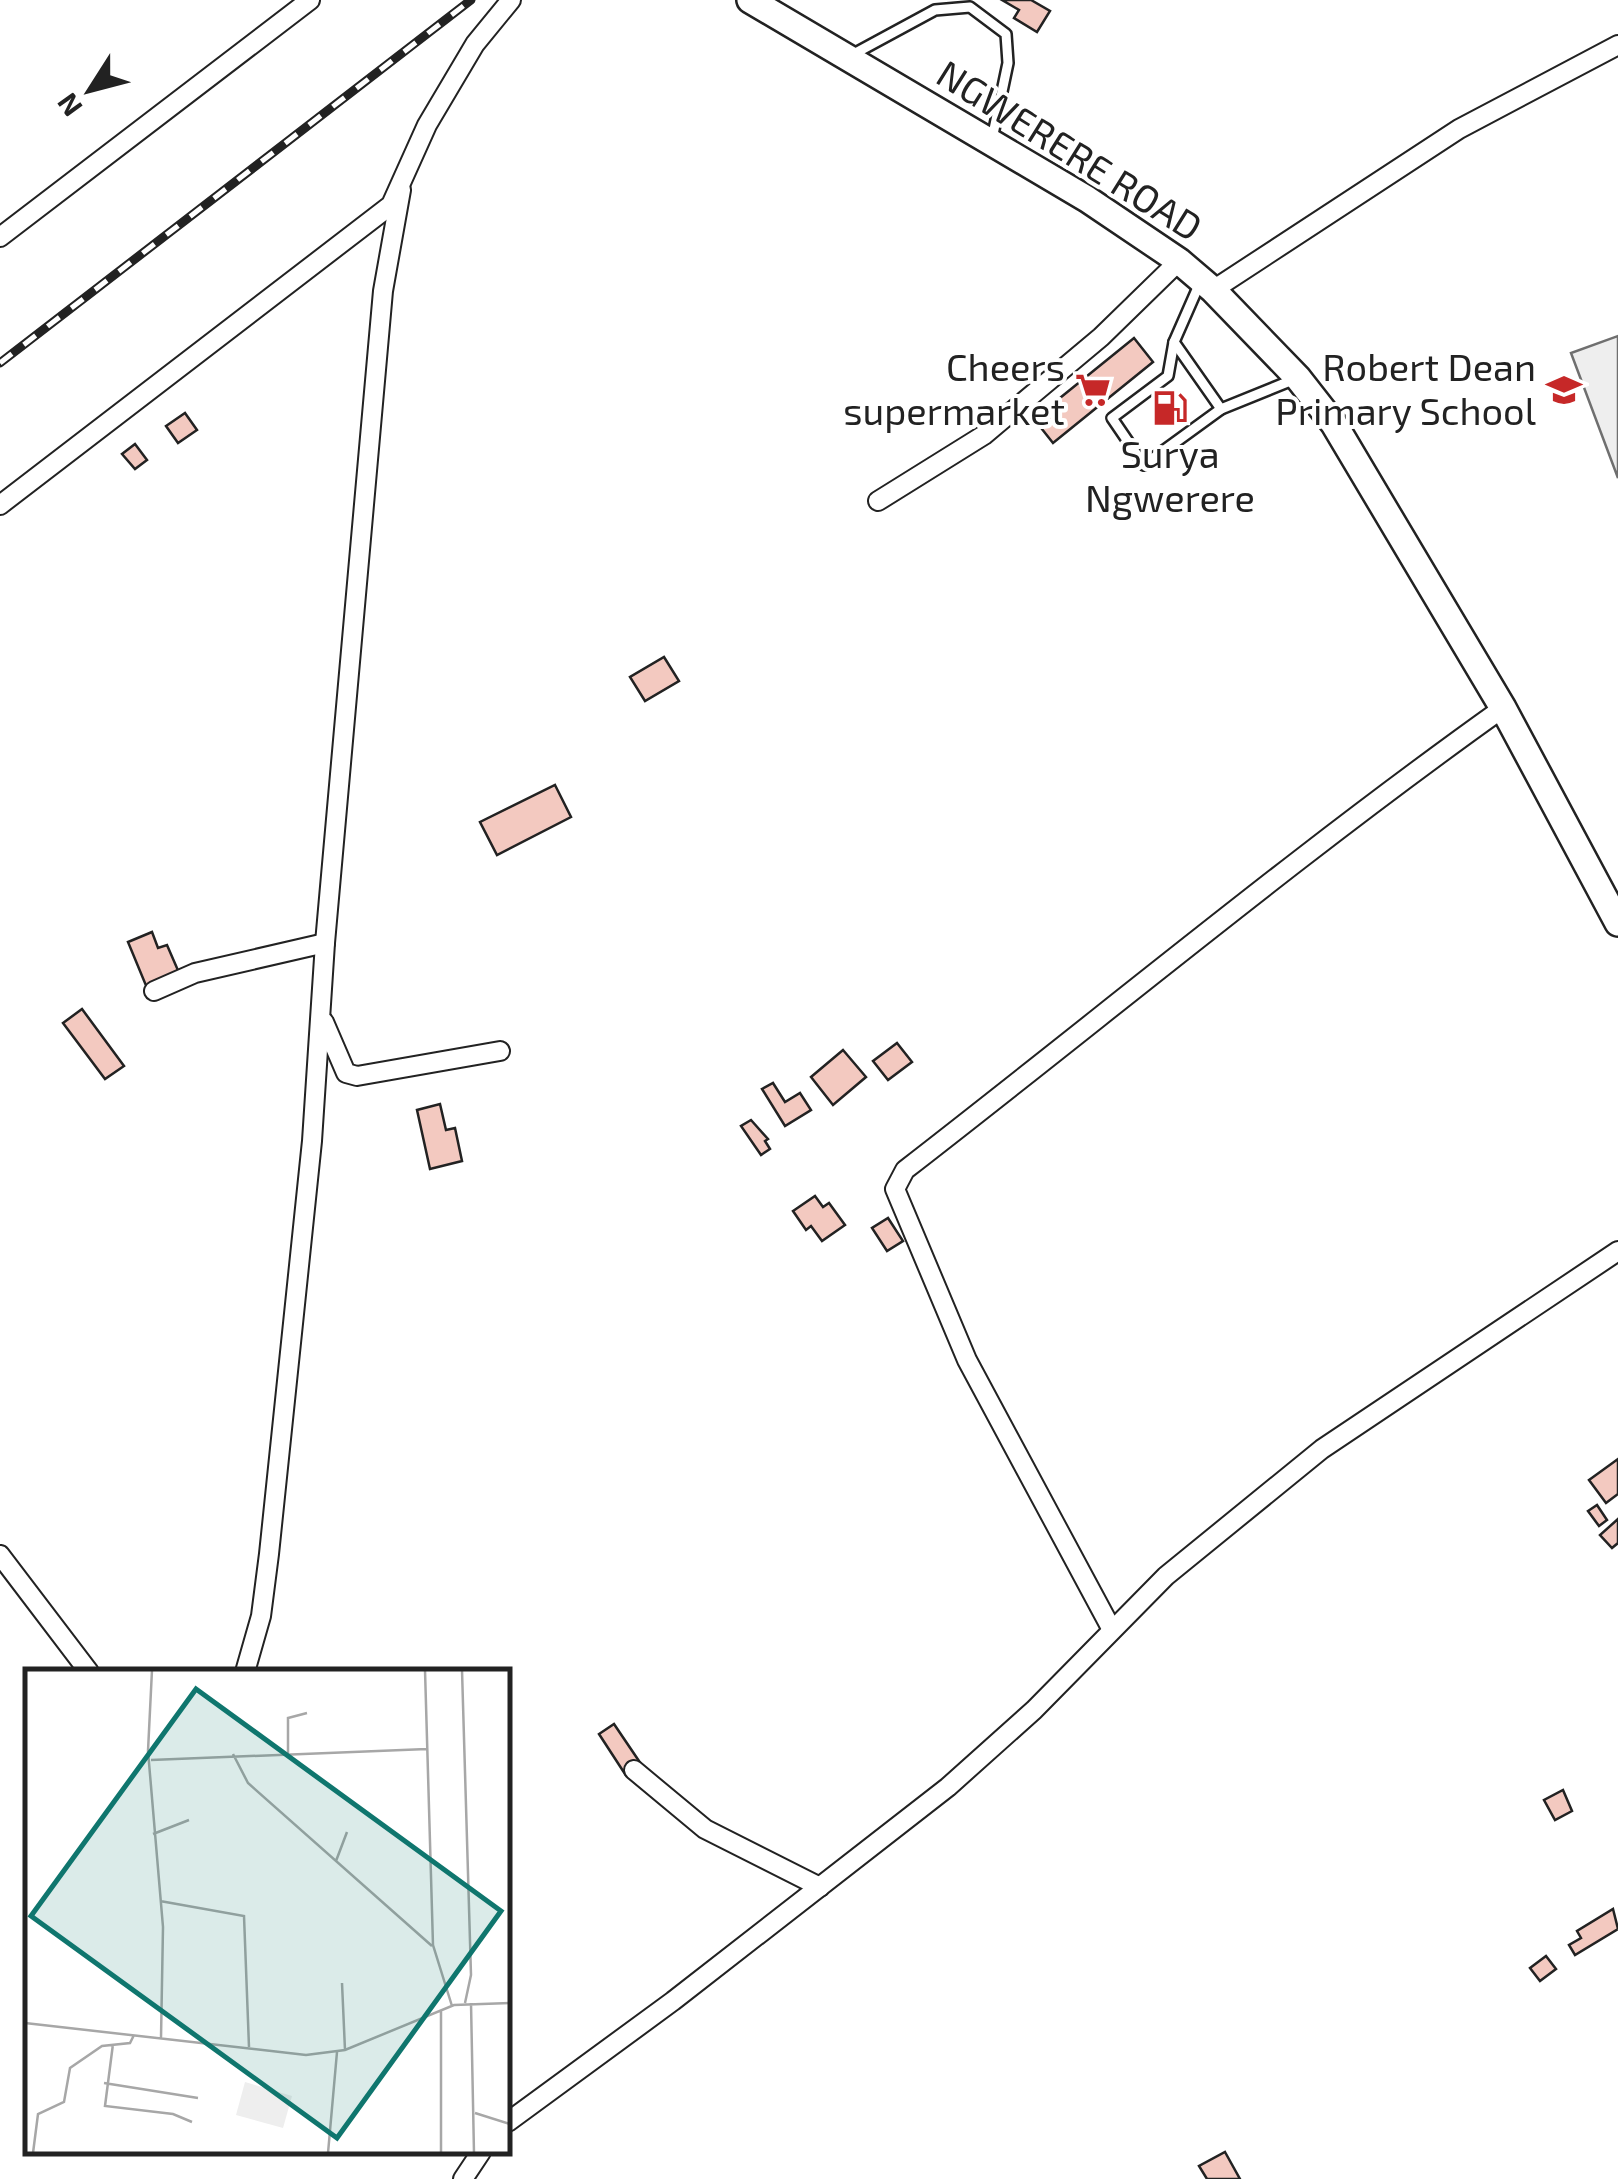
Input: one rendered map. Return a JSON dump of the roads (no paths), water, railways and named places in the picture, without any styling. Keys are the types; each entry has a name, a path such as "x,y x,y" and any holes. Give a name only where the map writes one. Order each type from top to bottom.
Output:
{"main road":[{"name":"NGWERERE ROAD","path":"750,0 844,59 1087,199 1179,262 1207,285 1298,378 1334,424 1503,708 1618,923"}],"street":[{"path":"0,237 310,0"},
{"path":"246,1669 261,1616 269,1554 312,1140 324,943 383,291 401,190 427,125 475,44 512,0"},
{"path":"1207,285 1460,129 1618,45"},
{"path":"0,505 390,206 401,190"},
{"path":"878,501 996,426 1101,337 1179,262"},
{"path":"1111,1628 967,1360 895,1189 905,1170 1150,980 1294,861 1503,708"},
{"path":"154,991 195,973 324,943"},
{"path":"321,1002 326,1033 346,1073 357,1076 500,1051"},
{"path":"510,2120 820,1886 997,1745 1111,1628 1224,1526 1322,1450 1618,1252"},
{"path":"0,1555 86,1669"},
{"path":"634,1770 705,1829 820,1886"},
{"path":"463,2179 479,2154"}],"lane":[{"path":"844,59 934,10 970,7 1006,34 1008,62 992,142"},
{"path":"1207,285 1174,342 1168,376 1112,418 1144,464 1221,409 1298,378"},
{"path":"1174,342 1221,409"}],"railway":[{"path":"0,363 471,0"}],"place":[{"name":"Cheers supermarket","path":"1093,390"},
{"name":"Robert Dean Primary School","path":"1564,390"},
{"name":"Surya Ngwerere","path":"1170,408"}]}
